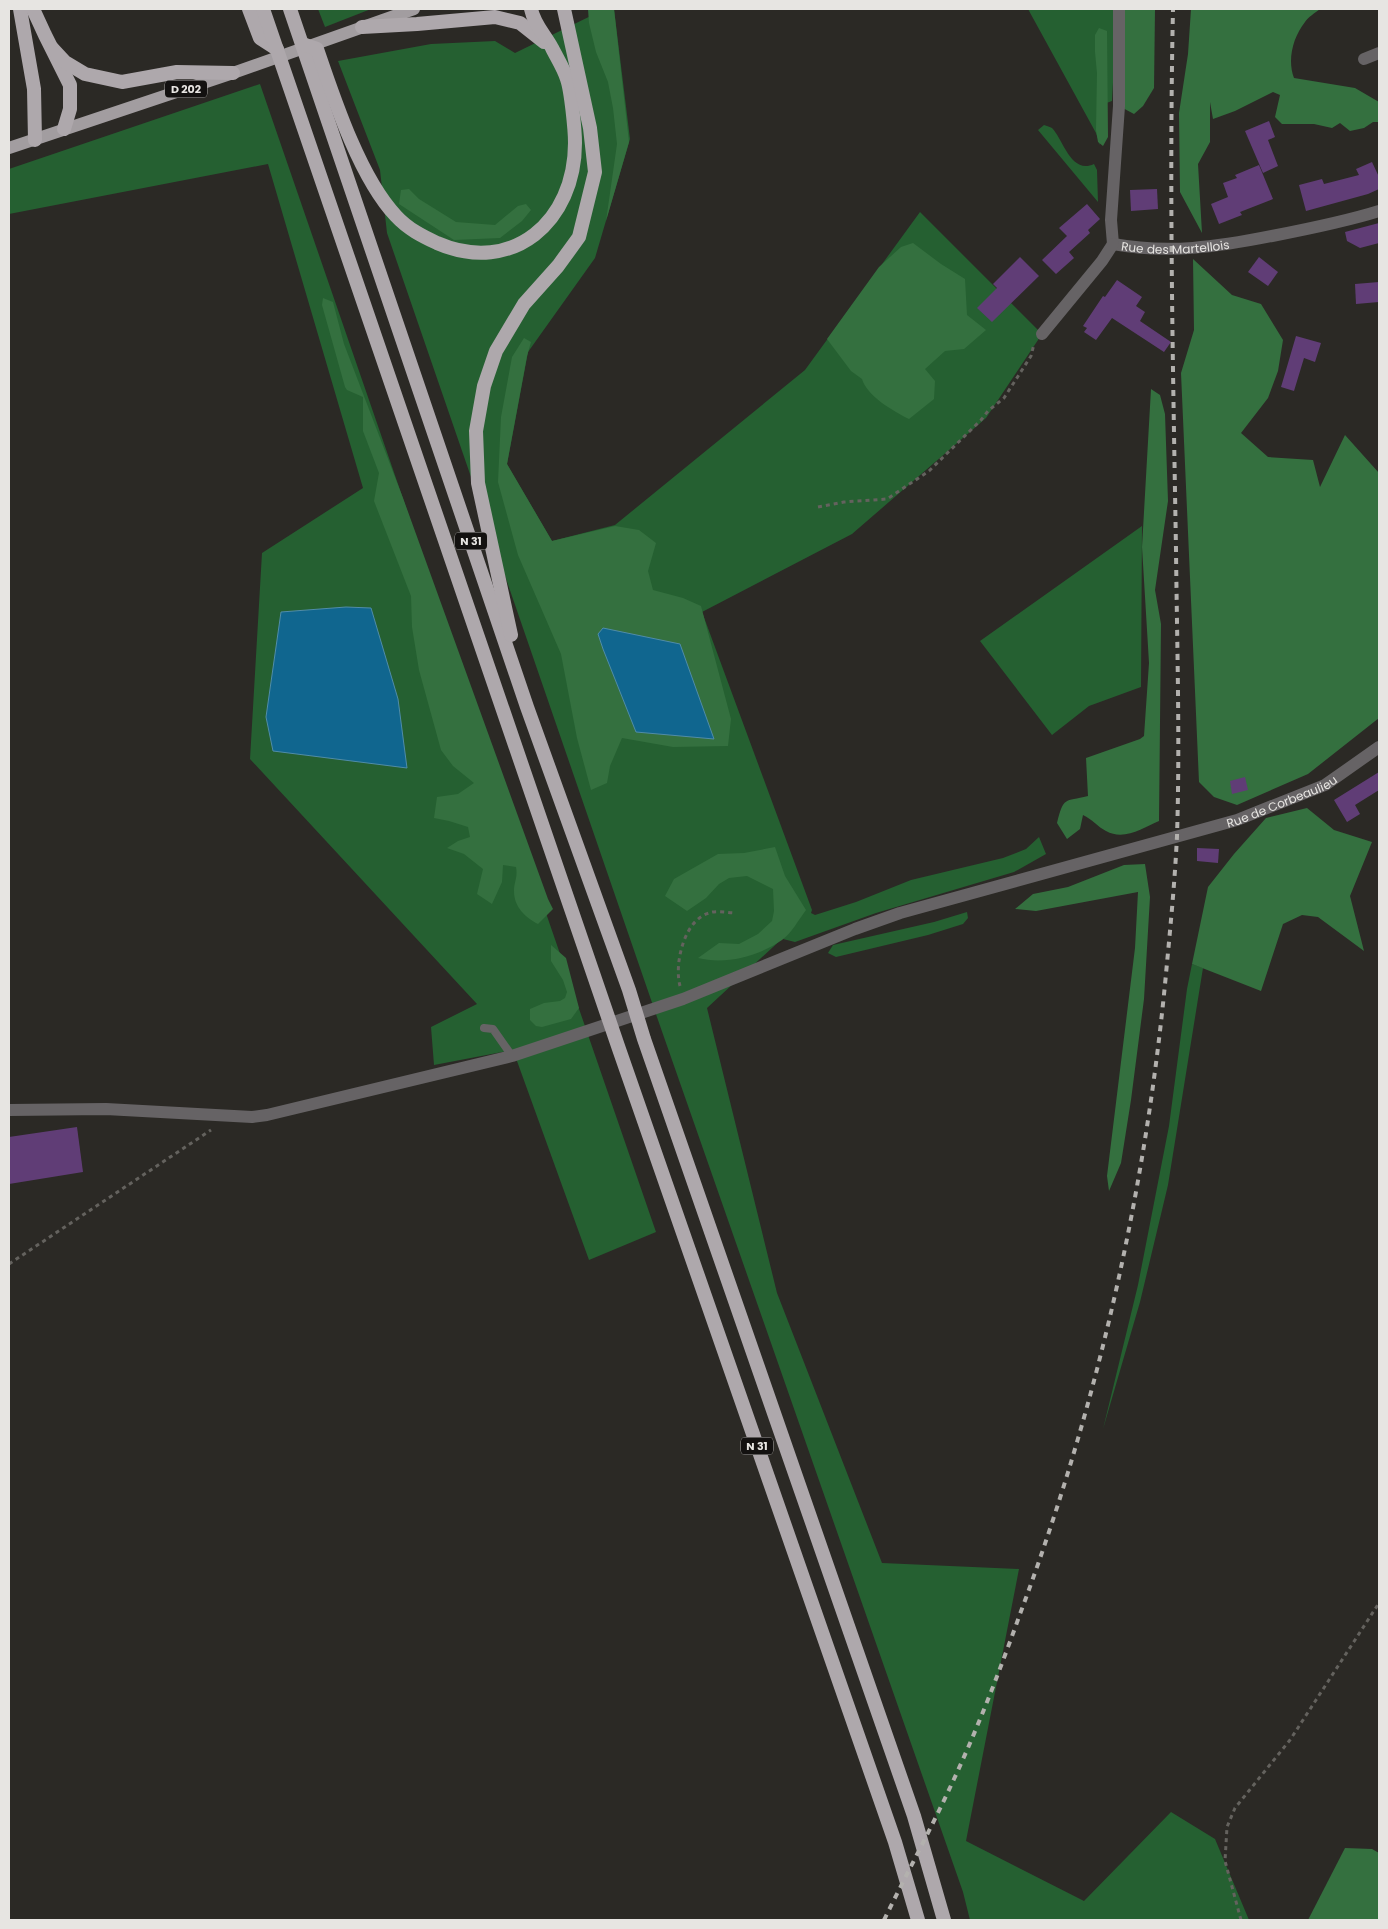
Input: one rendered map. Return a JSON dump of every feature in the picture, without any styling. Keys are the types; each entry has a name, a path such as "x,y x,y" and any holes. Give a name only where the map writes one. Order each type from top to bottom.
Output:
{"highway":[{"path":"20,9 34,89 35,140"},
{"path":"33,9 70,85 70,109 64,129"},
{"path":"290,9 302,44 318,49 324,89 374,185 396,216 419,235 450,249 478,254 506,250 529,239 550,221 564,199 573,174 575,142 568,80 533,17 531,9"},
{"path":"528,707 478,484 476,431 484,386 496,351 524,304 558,266 579,237 595,172 590,128 564,9"},
{"name":"N 31","path":"254,10 278,49 296,100 619,1049 895,1842 918,1920"},
{"path":"362,27 417,24 495,16 520,23 552,49"},
{"path":"52,48 65,62 85,74 122,82 177,72 233,73"},
{"name":"N 31","path":"324,89 528,707 629,990 644,1039 914,1816 944,1920"}],"main road":[{"name":"D 202","path":"9,148 233,73 414,9"}],"street":[{"name":"Rue des Martellois","path":"1119,9 1119,106 1112,220 1113,244 1172,249 1217,246 1336,224 1379,211"},
{"path":"1364,59 1379,53"},
{"path":"1042,334 1102,261 1113,244"},
{"name":"Rue de Corbeaulieu","path":"9,1110 106,1109 252,1117 512,1056 683,999 847,932 900,914 1237,820 1325,785 1379,747"}],"lane":[{"path":"484,1028 493,1028 512,1056"}],"path":[{"path":"818,507 844,502 887,499 929,471 988,411 1004,398 1031,356 1034,342 1042,334"},
{"path":"683,999 677,976 679,955 694,921 710,912 736,913"},
{"path":"9,1264 209,1131 218,1128"},
{"path":"1241,1920 1225,1861 1227,1827 1235,1808 1290,1740 1379,1603"}],"green space":[{"path":"318,9 371,9 325,27"},
{"path":"588,9 614,9 629,142 606,221 617,144 608,82 596,52 589,23"},
{"path":"605,9 614,9 630,139 595,258 528,352 507,464 552,541 615,525 805,370 920,212 1042,334 986,418 852,534 702,612 812,910 811,913 815,915 856,902 911,880 1003,858 1026,849 1039,837 1046,854 1014,872 876,913 795,942 783,939 786,935 707,1008 777,1293 882,1563 1019,1569 966,1841 1084,1901 1171,1812 1215,1839 1249,1920 970,1920 963,1892 658,1020 387,233 380,170 338,61 431,44 495,41 515,53"},
{"path":"1028,9 1117,9 1112,101 1101,105 1100,145 1096,133"},
{"path":"1125,9 1155,9 1154,88 1143,106 1134,114 1119,106"},
{"path":"1191,9 1320,9 1306,20 1294,42 1291,64 1294,78 1355,88 1379,102 1379,122 1373,122 1364,128 1350,131 1340,123 1332,128 1314,124 1282,124 1275,117 1280,95 1273,92 1235,111 1213,119 1210,102 1210,142 1198,164 1202,233 1180,192 1179,113 1188,54"},
{"path":"1099,28 1107,31 1108,137 1103,146 1098,142 1096,130 1097,73 1095,35"},
{"path":"260,84 656,1232 589,1260 513,1050 434,1065 431,1027 477,1004 250,759 262,553 363,488 268,164 9,214 9,169"},
{"path":"1044,125 1052,128 1068,154 1079,165 1094,164 1097,170 1098,202 1038,130"},
{"path":"409,189 419,199 456,222 495,225 518,206 526,204 531,210 522,221 500,238 454,240 399,204 401,190"},
{"path":"913,243 965,279 967,315 986,330 964,349 945,351 925,369 935,381 934,399 909,419 875,397 862,379 851,371 827,339 879,267 901,247"},
{"path":"1193,259 1232,295 1261,304 1283,340 1278,371 1268,398 1241,433 1268,457 1313,460 1320,487 1345,435 1379,473 1379,718 1308,774 1237,805 1214,797 1199,782 1181,373 1194,330"},
{"path":"323,298 333,302 344,344 403,498 553,909 538,924 525,915 518,907 514,897 516,867 503,865 502,882 492,904 477,894 483,869 464,854 447,848 458,841 470,837 468,827 434,818 437,797 458,794 474,783 453,766 441,750 419,670 412,627 411,596 374,501 379,473 363,431 363,397 347,390 345,387 322,305"},
{"path":"524,338 531,342 507,464 552,541 615,526 639,530 656,543 648,571 653,590 683,598 701,606 731,719 728,746 673,747 622,738 610,766 607,783 591,790 577,738 561,654 518,555 498,482 501,417 512,357"},
{"path":"1151,389 1160,395 1165,414 1168,501 1155,590 1161,624 1159,821 1140,830 1120,835 1106,831 1083,815 1080,829 1067,839 1057,823 1061,808 1066,802 1088,796 1086,758 1144,736 1149,663 1142,547"},
{"path":"1142,526 1141,687 1089,706 1052,735 980,641"},
{"path":"1307,808 1334,830 1372,842 1350,896 1364,951 1318,917 1302,915 1283,924 1261,991 1192,964 1208,887 1266,818"},
{"path":"775,847 785,876 806,910 785,937 763,951 731,960 698,958 719,943 739,944 758,934 772,921 774,911 773,889 747,876 729,878 719,884 706,898 687,911 665,896 674,879 718,854 744,853"},
{"path":"1145,864 1150,897 1144,999 1121,1163 1109,1191 1107,1176 1135,948 1138,892 1036,911 1015,909 1033,894 1068,887 1124,865"},
{"path":"967,912 968,918 963,924 928,935 836,957 828,953 833,945 934,922"},
{"path":"551,945 566,958 579,1008 571,1019 542,1027 536,1026 530,1020 530,1009 544,1003 560,1001 565,998 567,992 563,980 551,961"},
{"path":"1192,964 1203,968 1168,1185 1140,1302 1103,1429 1138,1285 1169,1126"},
{"path":"1345,1848 1372,1849 1379,1853 1379,1920 1308,1920"}],"water":[{"path":"346,607 371,608 398,699 407,768 273,751 266,717 281,612"},
{"path":"603,628 680,644 714,739 636,732 598,634"}],"building":[{"path":"1269,121 1275,137 1268,140 1278,166 1263,173 1245,131"},
{"path":"1372,162 1379,177 1379,189 1368,194 1306,211 1299,185 1322,179 1324,184 1359,175 1356,169"},
{"path":"1259,165 1273,199 1240,212 1242,215 1219,224 1211,204 1228,197 1223,183 1237,178 1235,175"},
{"path":"1157,189 1158,209 1131,211 1130,190"},
{"path":"1087,204 1100,219 1088,230 1090,233 1069,252 1074,258 1056,274 1042,260 1067,236 1059,228"},
{"path":"1379,223 1379,243 1360,248 1347,241 1345,232"},
{"path":"1020,257 1039,276 992,322 977,308 997,288 993,284"},
{"path":"1259,257 1278,272 1268,286 1248,272"},
{"path":"1117,280 1142,297 1136,306 1145,312 1140,321 1171,342 1164,352 1112,318 1096,340 1084,332 1087,328 1083,326 1103,296 1105,297"},
{"path":"1379,282 1379,302 1356,304 1355,284"},
{"path":"1296,336 1321,343 1315,362 1304,358 1294,391 1281,387"},
{"path":"1379,772 1379,790 1355,805 1360,814 1347,822 1334,800"},
{"path":"1245,777 1248,790 1232,794 1230,781"},
{"path":"1197,848 1219,849 1218,863 1197,861"},
{"path":"77,1127 83,1172 9,1184 9,1137"}],"railway":[{"path":"884,1920 937,1815 972,1738 1005,1656 1048,1535 1096,1375 1115,1294 1147,1129 1167,963 1175,868 1178,800 1171,212 1173,9"}]}
